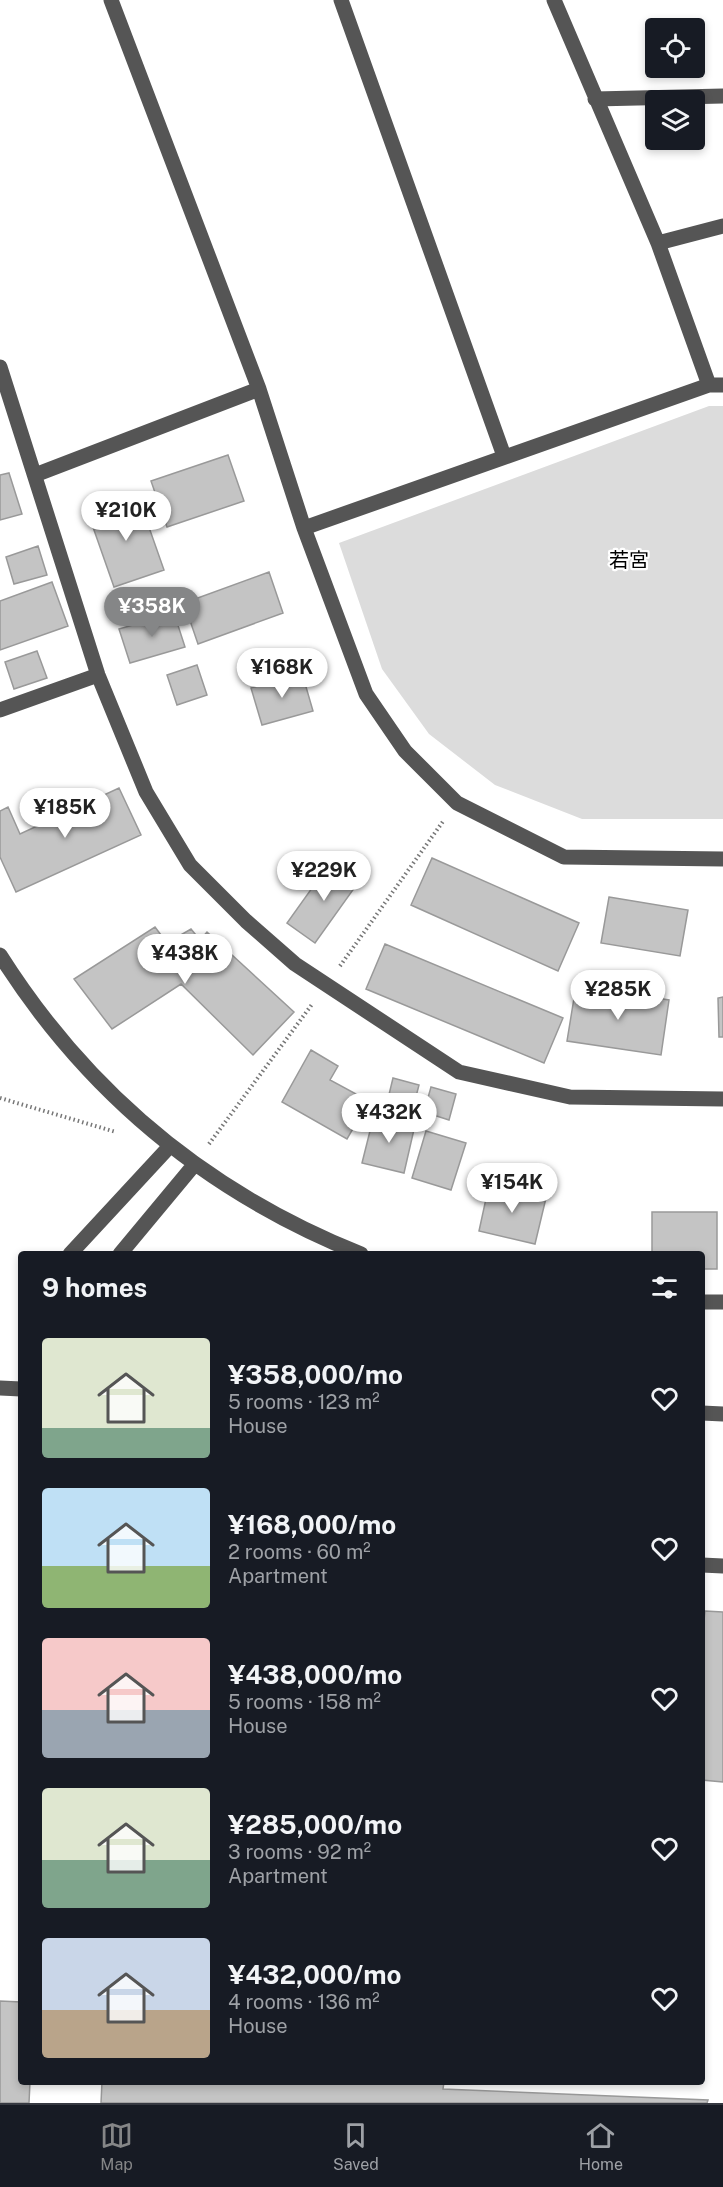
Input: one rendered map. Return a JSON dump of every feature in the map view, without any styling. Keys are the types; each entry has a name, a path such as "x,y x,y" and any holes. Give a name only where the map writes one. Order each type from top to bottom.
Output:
{"street":[{"path":"111,0 259,389 304,528 366,694 405,751 457,803 564,857 723,859"},
{"path":"341,0 504,456"},
{"path":"304,528 504,456 716,385 554,0"},
{"path":"595,99 723,96"},
{"path":"658,243 723,226"},
{"path":"0,367 98,675 146,792 190,865 246,921 295,964 366,1013 459,1072 570,1097 723,1099"},
{"path":"35,475 259,389"},
{"path":"0,710 98,675"},
{"path":"0,955 20,987 64,1042 126,1108 170,1146 194,1165 257,1206 309,1233 354,1251"},
{"path":"73,1251 170,1146"},
{"path":"122,1251 194,1165"},
{"path":"705,1302 723,1302"},
{"path":"0,1388 18,1389"},
{"path":"705,1413 723,1414"},
{"path":"705,1565 723,1566"}],"path":[{"path":"0,1098 126,1135"}],"shaded area":[{"path":"709,406 723,406 723,819 582,819 495,785 429,734 382,669 339,543"}],"building":[{"path":"228,455 244,501 167,527 151,481"},
{"path":"9,473 22,514 0,520 0,475"},
{"path":"138,496 164,570 114,587 88,513"},
{"path":"38,546 47,575 14,584 6,557"},
{"path":"269,572 283,613 198,644 184,603"},
{"path":"52,582 68,626 0,650 0,601"},
{"path":"174,613 185,647 130,663 119,629"},
{"path":"37,651 47,678 14,689 5,662"},
{"path":"197,665 207,695 177,705 167,675"},
{"path":"302,673 313,711 262,725 251,688"},
{"path":"119,788 141,835 16,892 0,857 0,811 8,807 20,834"},
{"path":"432,858 579,923 558,971 411,905"},
{"path":"332,860 360,880 315,943 287,923"},
{"path":"609,897 688,910 680,956 601,943"},
{"path":"155,927 167,943 191,929 200,940 207,932 294,1012 253,1055 181,984 112,1029 74,979"},
{"path":"385,944 563,1018 544,1063 366,989"},
{"path":"576,986 669,1000 661,1055 567,1041"},
{"path":"723,997 723,1037 719,1037 718,998"},
{"path":"311,1050 338,1066 330,1080 369,1101 347,1139 282,1102"},
{"path":"393,1078 419,1085 412,1112 386,1107"},
{"path":"431,1087 456,1094 449,1120 424,1112"},
{"path":"374,1115 415,1125 404,1173 362,1163"},
{"path":"426,1131 466,1143 451,1190 412,1178"},
{"path":"489,1185 546,1198 535,1244 479,1231"},
{"path":"652,1212 717,1212 717,1269 705,1269 705,1251 652,1251"},
{"path":"705,1611 723,1612 723,1782 705,1780"},
{"path":"0,2001 18,2002 18,2085 30,2085 29,2103 0,2103"},
{"path":"102,2085 444,2085 443,2089 708,2100 707,2103 101,2103"}],"district":[{"name":"若宮","path":"629,560"}]}
